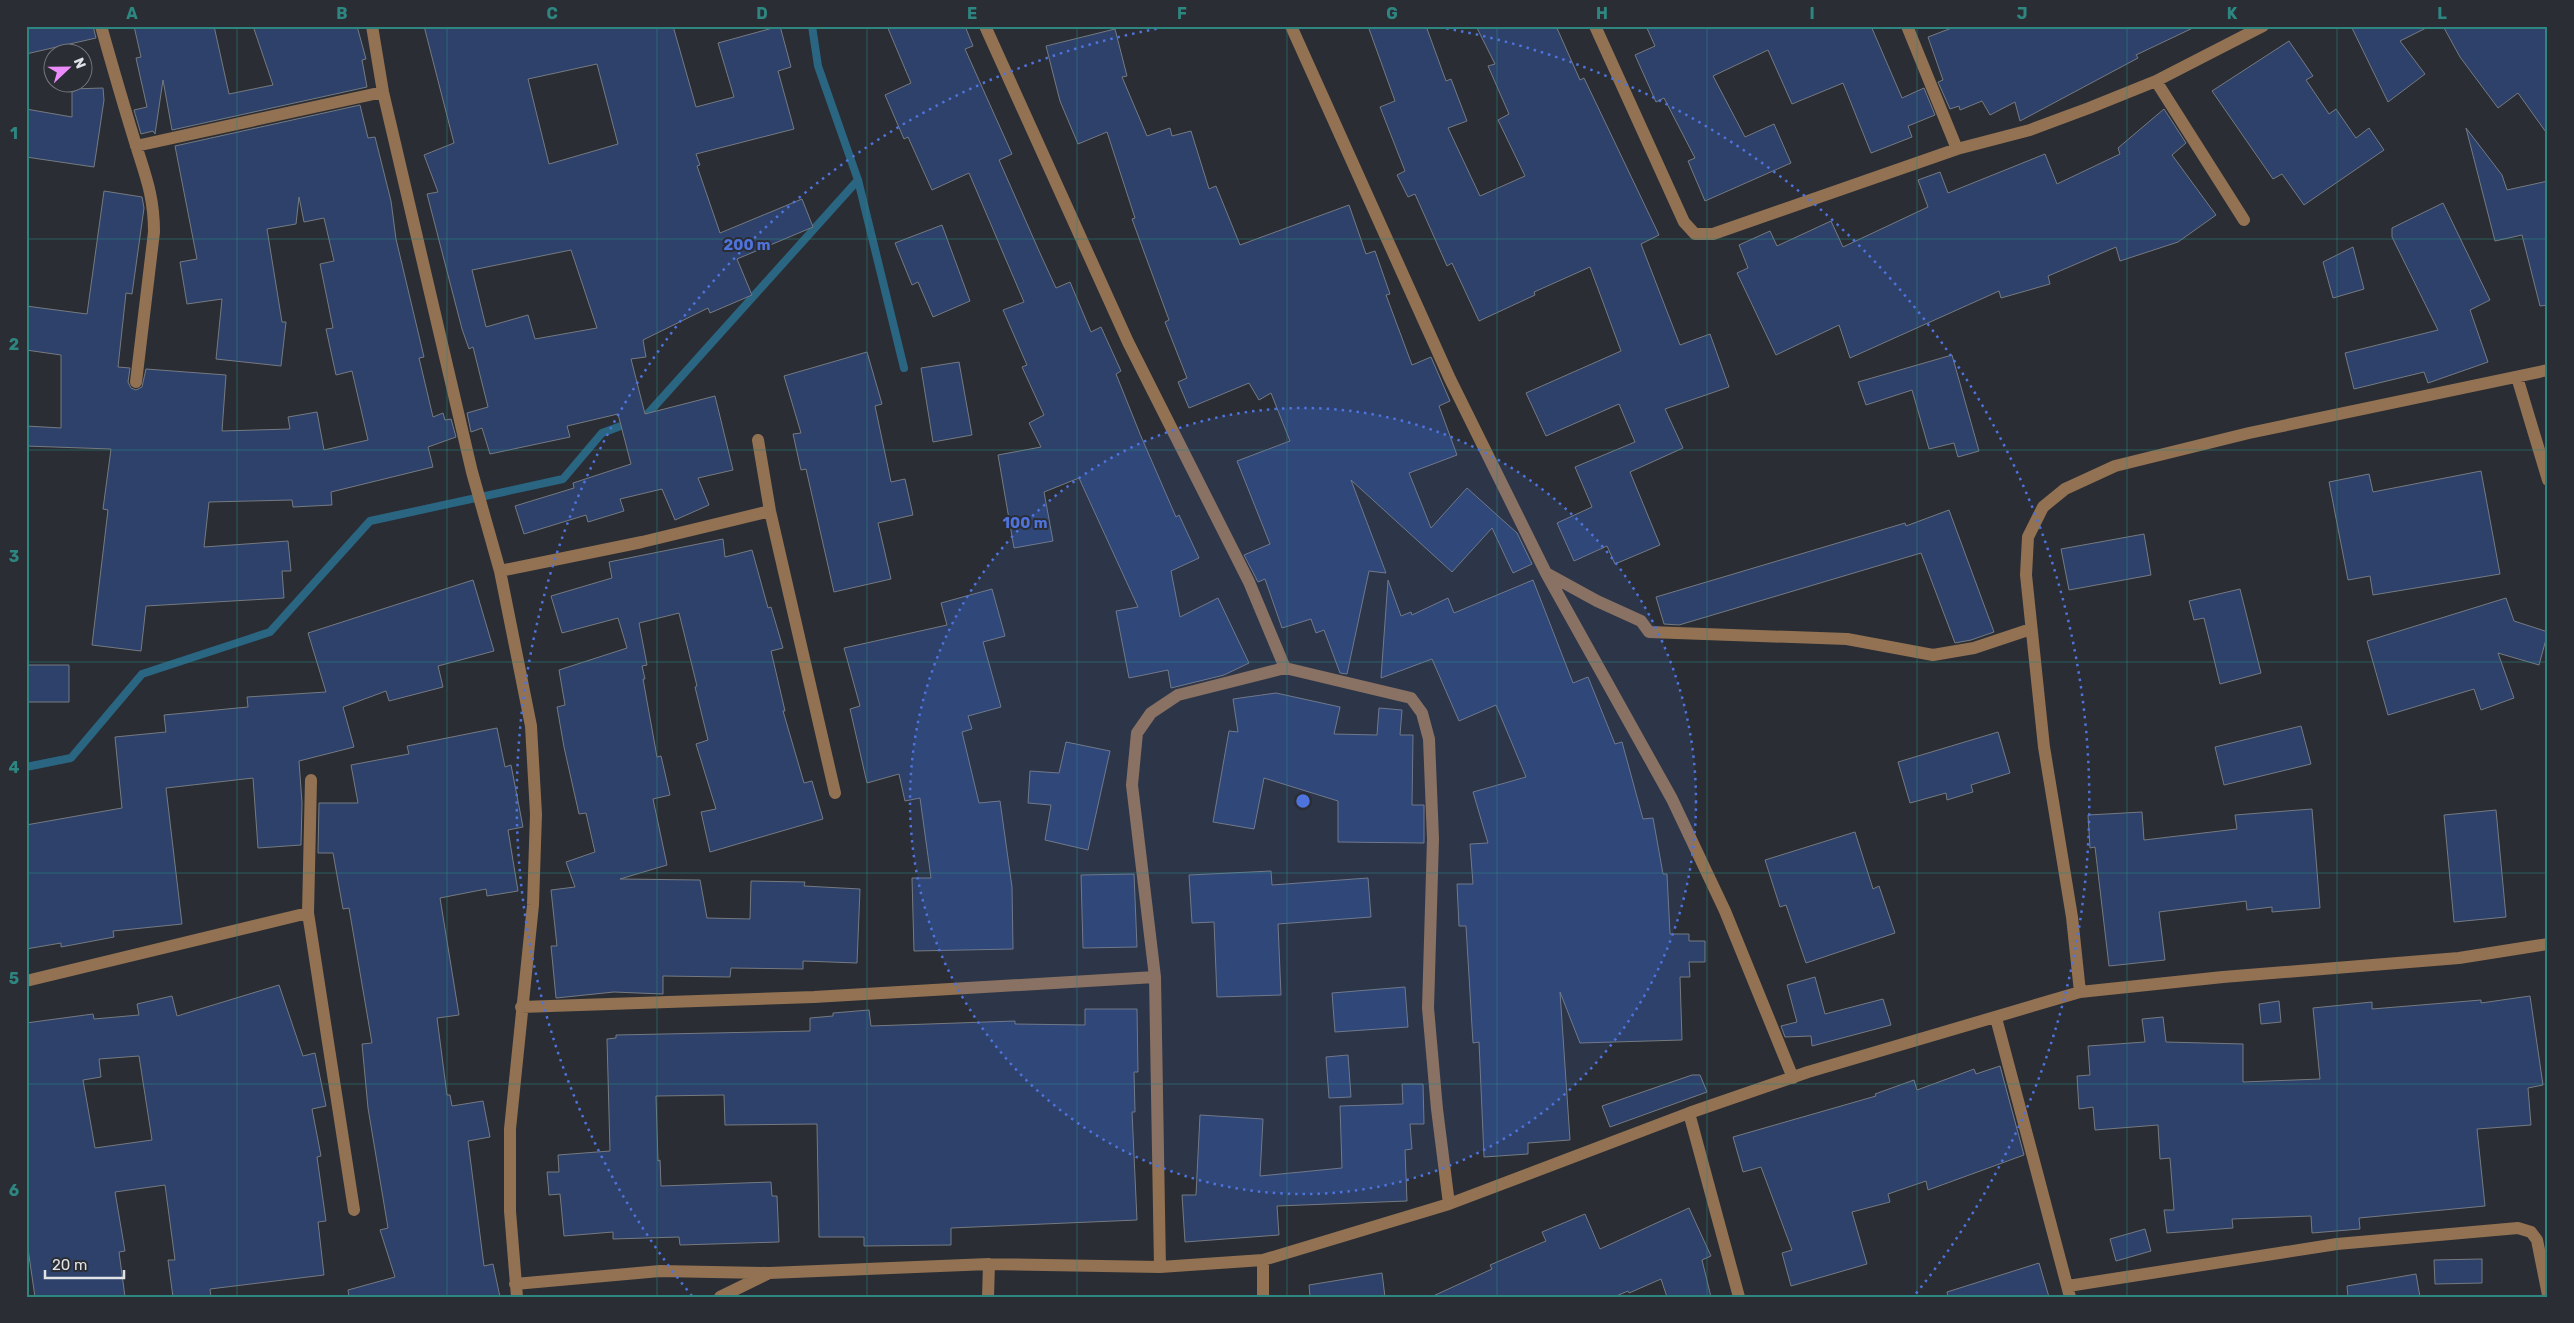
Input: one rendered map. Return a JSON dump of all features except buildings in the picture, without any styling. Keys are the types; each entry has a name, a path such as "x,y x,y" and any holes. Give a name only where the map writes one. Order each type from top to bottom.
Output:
{"street":[{"path":"101,26 136,146 149,182 154,210 154,232 136,382"},
{"path":"372,26 383,92 472,472 500,571 531,726 536,814 533,905 521,1006 510,1129 510,1211 516,1290 660,1271 769,1273 989,1264 1160,1267 1263,1260 1449,1204 1689,1113 1793,1078 2080,992 2223,977 2459,958 2548,944"},
{"path":"985,26 1128,342 1248,582 1285,668"},
{"path":"1291,26 1450,379 1546,573 1672,799 1724,911 1793,1078"},
{"path":"1594,26 1684,222 1695,234 1713,234 1957,149 2030,130 2156,81 2263,26"},
{"path":"1908,26 1957,149"},
{"path":"2156,81 2244,220"},
{"path":"136,146 383,92"},
{"path":"2080,992 2072,917 2044,747 2026,575 2028,537 2043,507 2065,488 2115,466 2248,433 2548,370"},
{"path":"2518,377 2548,480"},
{"path":"758,440 770,511 836,793"},
{"path":"500,571 642,542 770,511"},
{"path":"1546,573 1597,601 1641,621 1649,632 1847,638 1933,655 1974,648 2031,629"},
{"path":"1160,1267 1155,977 1132,785 1138,733 1151,713 1178,695 1285,668 1411,698 1422,713 1428,739 1433,839 1428,1008 1437,1109 1449,1204"},
{"path":"311,780 308,914 354,1210"},
{"path":"26,981 308,914"},
{"path":"521,1006 814,997 1155,977"},
{"path":"1996,1018 2069,1292 2337,1244 2518,1228 2531,1232 2537,1240 2548,1295"},
{"path":"1689,1113 1739,1297"},
{"path":"1263,1260 1263,1297"},
{"path":"988,1297 989,1264"},
{"path":"720,1297 769,1273"}],"waterway":[{"path":"812,26 818,66 858,180 904,368"},
{"path":"644,418 858,180"},
{"path":"26,767 71,758 142,674 270,632 370,521 563,479 602,433 629,423"}]}
